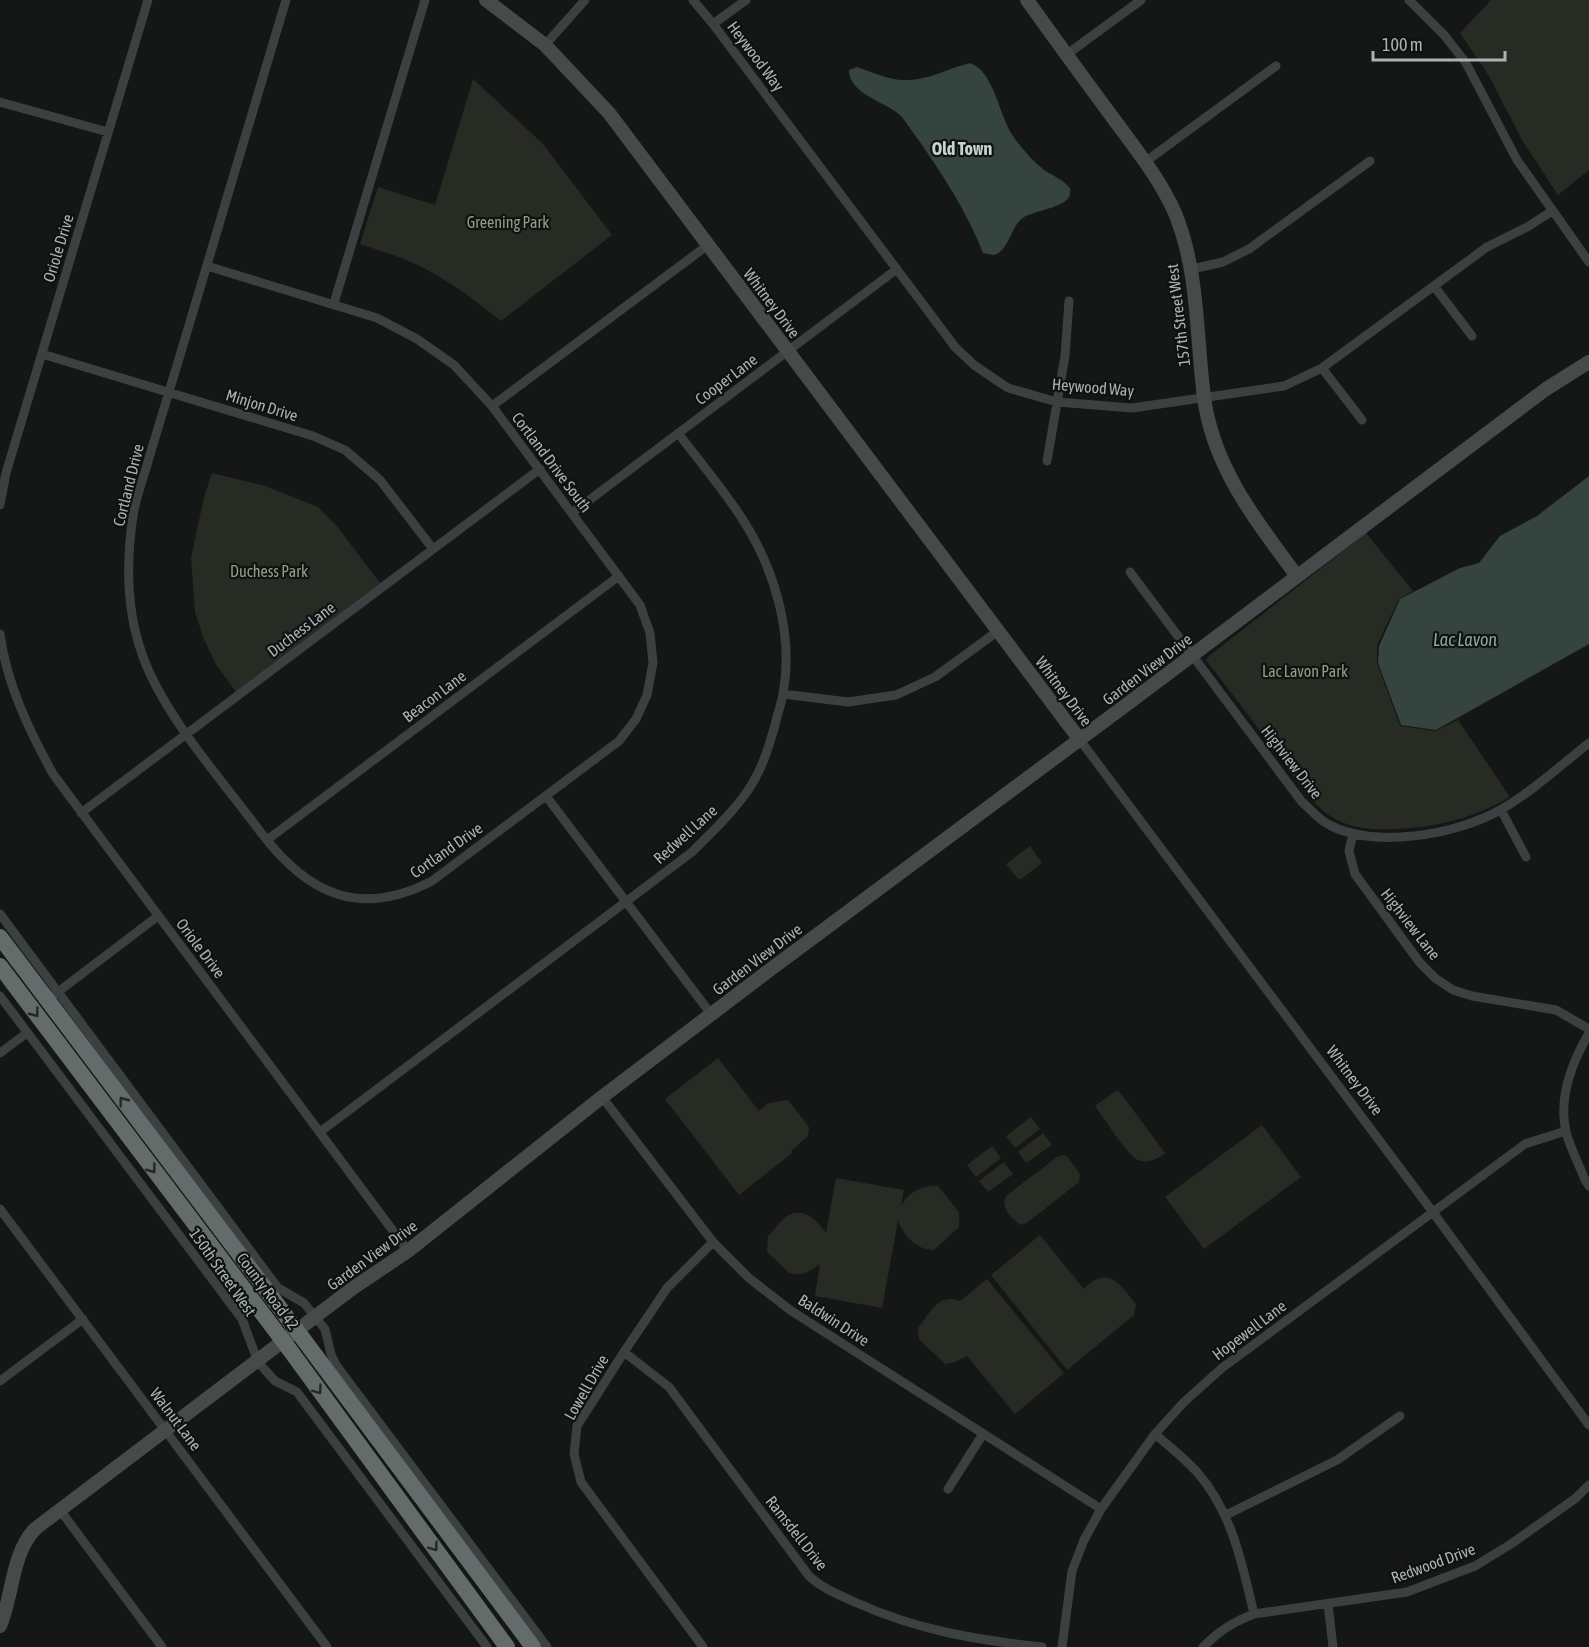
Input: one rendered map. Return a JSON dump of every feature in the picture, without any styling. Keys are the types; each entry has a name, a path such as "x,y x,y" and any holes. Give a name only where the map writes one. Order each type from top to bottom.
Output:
{"highway":[{"name":"County Road 42","path":"0,938 52,995 298,1332 533,1647"},
{"name":"County Road 42","path":"0,966 284,1342 507,1647"}],"street":[{"name":"Oriole Drive","path":"0,505 3,472 42,354 148,0"},
{"name":"Cortland Drive","path":"286,0 133,514 127,574 131,614 141,652 157,688 187,734 267,840 298,874 319,888 351,899 387,899 411,892 432,881 546,796"},
{"path":"334,303 425,0"},
{"name":"Whitney Drive","path":"486,0 545,45 609,113 1432,1211 1589,1425"},
{"path":"545,45 585,0"},
{"name":"Heywood Way","path":"693,0 955,346 974,365 1008,388 1057,402 1132,408 1284,386 1322,368 1487,247 1529,226 1551,211"},
{"path":"713,24 746,0"},
{"name":"157th Street West","path":"1027,0 1145,162 1174,213 1192,269 1204,399 1214,441 1232,484 1250,513 1298,576"},
{"path":"1066,55 1141,0"},
{"path":"1409,0 1445,36 1466,63 1517,160 1551,211 1588,259"},
{"path":"1145,162 1276,66"},
{"path":"0,102 108,132"},
{"path":"1192,269 1223,262 1249,249 1370,161"},
{"path":"492,406 708,245"},
{"name":"Cortland Drive South","path":"207,266 377,318 417,339 453,365 492,406 640,605 650,633 653,663 647,695 636,719 619,741 546,796"},
{"name":"Cooper Lane","path":"572,513 897,268"},
{"path":"1434,286 1472,336"},
{"path":"1047,461 1065,356 1069,301"},
{"name":"Minjon Drive","path":"42,354 313,436 345,450 380,480 433,549"},
{"name":"Garden View Drive","path":"0,1626 20,1552 34,1531 60,1510 298,1332 353,1288 408,1251 711,1014 1080,740 1545,389 1589,362"},
{"path":"1322,368 1362,420"},
{"name":"Redwell Lane","path":"320,1132 692,852 735,809 768,752 783,694 786,664 784,629 778,599 768,567 744,521 678,433"},
{"name":"Duchess Lane","path":"81,813 540,470"},
{"name":"Highview Drive","path":"1130,572 1302,802 1326,823 1353,834 1383,838 1435,832 1469,824 1501,810 1524,795 1589,743"},
{"name":"Beacon Lane","path":"267,840 619,576"},
{"path":"783,694 848,702 896,695 935,677 998,631"},
{"name":"Oriole Drive","path":"0,634 1,647 14,690 31,733 53,774 408,1251"},
{"path":"546,796 711,1014"},
{"path":"1501,810 1526,857"},
{"name":"Highview Lane","path":"1353,834 1349,851 1355,874 1420,963 1435,978 1453,990 1472,996 1556,1010 1589,1031"},
{"name":"150th Street West","path":"0,914 52,995 278,1288 304,1303 325,1329 330,1354 336,1365 547,1647"},
{"path":"52,995 158,916"},
{"name":"150th Street West","path":"0,996 242,1320 258,1362 275,1381 297,1392 486,1647"},
{"path":"1589,1031 1576,1054 1568,1078 1564,1104 1566,1131 1589,1186"},
{"path":"0,1053 27,1033"},
{"name":"Baldwin Drive","path":"602,1097 713,1242 749,1278 790,1310 1101,1509"},
{"name":"Hopewell Lane","path":"1062,1647 1072,1571 1083,1540 1101,1509 1155,1434 1184,1402 1222,1368 1525,1144 1566,1131"},
{"name":"Walnut Lane","path":"1,1213 83,1319 327,1647"},
{"name":"Lowell Drive","path":"703,1647 580,1482 574,1454 577,1426 624,1352 667,1288 713,1242"},
{"path":"0,1381 83,1319"},
{"name":"Ramsdell Drive","path":"624,1352 669,1387 809,1576 822,1588 877,1612 935,1631 986,1641 1042,1647"},
{"path":"1226,1515 1337,1460 1400,1416"},
{"path":"948,1489 983,1434"},
{"path":"1155,1434 1197,1472 1226,1515 1238,1547 1254,1614"},
{"name":"Redwood Drive","path":"1203,1647 1226,1627 1254,1614 1407,1592 1475,1566 1511,1544 1576,1498 1589,1485"},
{"path":"60,1510 162,1647"},
{"path":"1328,1604 1333,1647"}],"green space":[{"path":"1491,0 1589,0 1589,170 1558,195 1522,140 1489,76 1460,33"},
{"name":"Greening Park","path":"473,79 543,144 612,235 501,321 430,271 404,259 360,244 378,187 435,205"},
{"name":"Duchess Park","path":"212,473 265,486 318,507 336,525 380,583 236,692 215,663 195,612 191,558 204,497"},
{"name":"Lac Lavon Park","path":"1366,533 1413,591 1399,599 1377,645 1377,663 1400,726 1436,731 1458,720 1510,797 1474,814 1450,822 1401,829 1363,828 1335,819 1316,805 1300,786 1206,660"},
{"path":"1030,846 1042,863 1018,879 1006,864"},
{"path":"718,1058 759,1111 768,1103 788,1100 809,1127 808,1136 791,1151 792,1153 739,1195 665,1099"},
{"path":"1119,1091 1165,1153 1152,1160 1142,1161 1133,1157 1122,1144 1095,1106"},
{"path":"1031,1117 1040,1129 1015,1148 1006,1136"},
{"path":"1262,1125 1301,1177 1204,1249 1165,1197"},
{"path":"1043,1133 1052,1145 1026,1163 1018,1152"},
{"path":"992,1146 1001,1158 976,1177 967,1165"},
{"path":"1067,1156 1080,1174 1079,1182 1028,1222 1022,1225 1018,1223 1004,1204 1006,1196 1057,1157"},
{"path":"1004,1162 1013,1174 988,1192 979,1181"},
{"path":"836,1178 904,1190 901,1206 916,1190 938,1186 959,1212 959,1227 934,1250 916,1245 898,1221 882,1308 815,1296 820,1264 806,1273 793,1274 789,1273 767,1252 768,1236 784,1219 795,1213 811,1217 826,1233"},
{"path":"1040,1235 1084,1289 1100,1278 1107,1278 1119,1284 1136,1304 1134,1315 1067,1370 991,1275"},
{"path":"987,1279 1064,1373 1015,1414 967,1356 945,1364 919,1339 918,1328 940,1302 952,1299 960,1301"}],"water":[{"path":"970,63 985,75 1008,127 1027,154 1070,190 1069,198 1064,202 1019,221 1007,243 994,255 983,253 957,200 902,117 855,86 849,70 857,67 888,78 907,80 931,76"},
{"name":"Lac Lavon","path":"1589,476 1589,644 1436,730 1401,725 1378,663 1379,646 1400,599 1460,568 1479,563 1500,536 1537,516"}],"district":[{"name":"Old Town","path":"962,149"}]}
